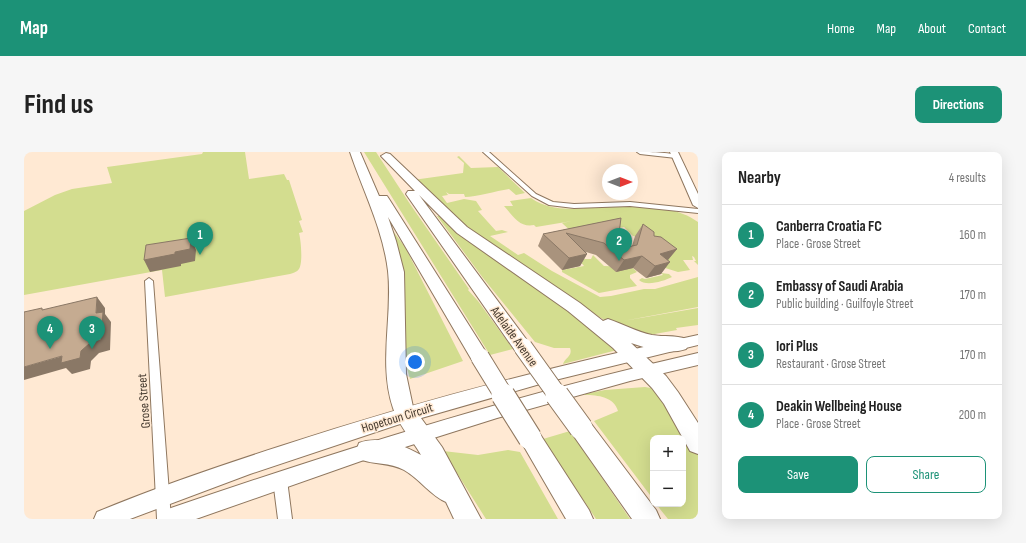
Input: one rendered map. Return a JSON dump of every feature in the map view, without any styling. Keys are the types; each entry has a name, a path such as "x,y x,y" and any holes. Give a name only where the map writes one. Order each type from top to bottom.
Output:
{"highway":[{"path":"356,152 391,213 580,519"},
{"path":"356,152 386,231 394,258 397,287 396,347 398,387 406,414 421,433 468,519"},
{"path":"385,154 462,230 574,307 606,331 632,355 671,398 698,444"},
{"name":"Adelaide Avenue","path":"385,154 647,519"},
{"path":"574,307 612,328 638,338 658,344 680,344"},
{"path":"367,451 394,454 421,467 439,482 468,519"}],"main road":[{"path":"675,154 698,205"},
{"name":"Hopetoun Circuit","path":"104,519 162,496 406,414 518,382 698,340"},
{"name":"Hopetoun Circuit","path":"168,519 421,433 502,408 698,359"},
{"path":"276,457 280,480"}],"street":[{"path":"487,152 497,152"},
{"path":"487,152 534,195 551,204 574,206 630,204 698,210"},
{"path":"640,152 675,154"},
{"name":"Grose Street","path":"150,281 164,519"},
{"path":"280,480 285,519"}],"green space":[{"path":"203,152 245,152 249,179 284,174 287,180 289,180 302,220 299,221 303,232 299,233 301,262 297,271 290,274 165,297 162,270 24,295 24,211 55,195 72,189 112,183 107,167 202,154"},
{"path":"364,152 376,152 469,289 468,290 478,301 513,349 490,355"},
{"path":"459,156 471,168 498,167 525,193 516,195 509,189 470,197 465,197 464,194 449,194 446,192 448,195 442,196 447,203 464,199 476,201 482,210 478,211 496,231 502,230 508,232 490,236 518,255 524,253 552,271 600,297 644,289 655,289 698,277 698,307 623,321 698,308 698,325 676,328 677,330 649,335 613,324 601,318 495,249 451,215 413,180 463,173 464,163 457,157"},
{"path":"531,198 546,206 554,208 636,206 663,208 676,211 698,222 698,265 692,256 693,260 683,260 690,270 678,272 662,267 637,237 633,236 624,227 576,236 562,223 572,221 536,227 534,225 525,225 517,220 504,206 513,206 510,201"},
{"path":"437,216 441,216 541,289 617,350 563,364 570,355 570,348 554,348 535,342 483,278"},
{"path":"387,223 405,247 463,361 410,379 402,350"},
{"path":"593,255 604,266 632,267 637,272 630,275 630,278 637,286 599,293 562,272 562,270 584,266 578,259 591,259"},
{"path":"661,273 669,274 672,277 660,282 650,283 639,280 642,278 645,279 663,275"},
{"path":"645,387 651,388 659,394 686,435 650,435 650,495 594,421 618,411 613,403 605,398 584,394 605,390"},
{"path":"570,431 630,519 596,519 543,439"},
{"path":"686,436 698,454 698,519 668,519 658,507 686,507"},
{"path":"508,450 520,452 558,519 486,519 443,451 478,455"}],"building":[{"path":"621,218 617,249 637,245 643,224 654,232 654,236 661,237 677,249 660,254 670,262 655,266 642,256 624,260 604,243 566,233 587,254 569,258 543,234"},
{"path":"191,238 190,249 175,252 175,254 144,260 146,245"},
{"path":"97,297 96,313 103,312 101,340 90,343 81,351 80,358 61,363 62,356 24,367 24,312 42,308 42,310"}],"place":[{"name":"Canberra Croatia FC","path":"200,255"},
{"name":"Embassy of Saudi Arabia","path":"619,261"},
{"name":"Deakin Wellbeing House","path":"50,349"},
{"name":"Iori Plus","path":"92,349"}]}
